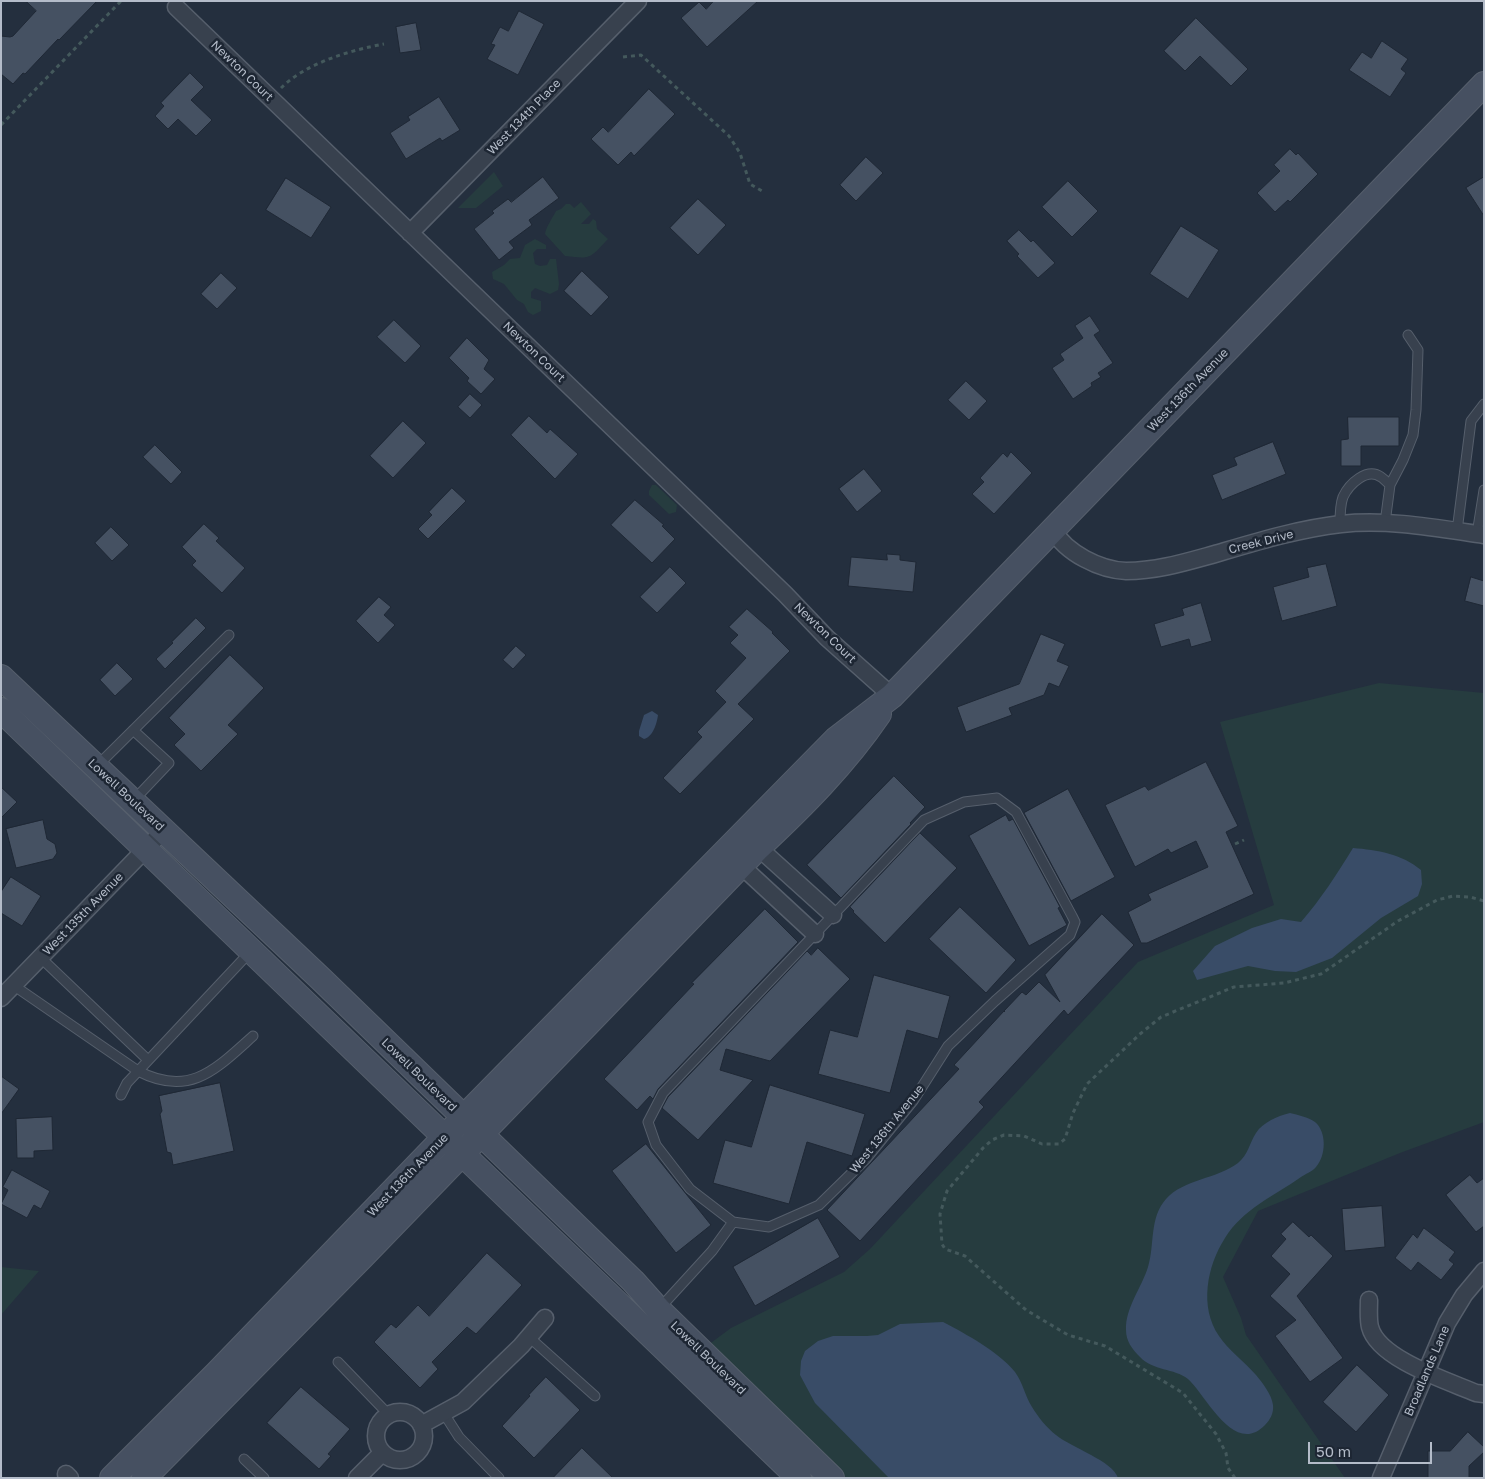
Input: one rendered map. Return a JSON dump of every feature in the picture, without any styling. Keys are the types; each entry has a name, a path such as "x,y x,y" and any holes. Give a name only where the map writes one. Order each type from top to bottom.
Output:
{"main road":[{"name":"West 136th Avenue","path":"144,1478 481,1135 751,841 806,802 844,761 892,696 1482,88"},
{"name":"Lowell Boulevard","path":"1,677 321,979 633,1280 658,1309 832,1478"},
{"name":"Lowell Boulevard","path":"1,710 799,1478"},
{"name":"West 136th Avenue","path":"112,1478 224,1366 464,1118 734,859"}],"street":[{"name":"West 134th Place","path":"410,233 638,1"},
{"name":"Newton Court","path":"176,7 785,594 827,638 892,696"},
{"name":"Creek Drive","path":"1053,530 1061,540 1080,555 1096,564 1126,571 1154,569 1179,564 1260,541 1323,526 1340,524 1385,523 1421,526 1480,535"},
{"name":"West 135th Avenue","path":"1,998 164,830"},
{"path":"751,841 833,915"},
{"path":"734,859 815,934"},
{"name":"Broadlands Lane","path":"1381,1478 1447,1323 1464,1295 1484,1271"},
{"path":"1369,1300 1370,1327 1381,1345 1405,1362 1425,1372 1476,1393 1484,1394"},
{"path":"421,1425 463,1402 488,1380 545,1318"},
{"path":"403,1412 417,1419 421,1425 424,1432 424,1440 417,1454 411,1458 396,1460 382,1453 376,1440 376,1433 378,1426 389,1415 403,1412"},
{"path":"357,1478 382,1453"}],"lane":[{"path":"1385,523 1390,485 1413,435 1416,410 1418,350 1408,335"},
{"path":"1457,531 1471,421 1484,404"},
{"path":"1340,524 1340,508 1343,496 1354,481 1370,473 1380,476 1390,485"},
{"path":"1480,535 1484,490"},
{"path":"96,767 229,635"},
{"path":"133,730 169,763 133,802"},
{"name":"West 136th Avenue","path":"998,798 1016,812 1075,922 1070,935 995,1001 948,1046 913,1101 866,1159 819,1205 769,1227 733,1222 690,1189 656,1145 648,1122 663,1093 833,915 924,820 964,802 998,798"},
{"path":"121,1094 127,1083 252,950"},
{"path":"41,958 148,1060"},
{"path":"13,985 138,1071 153,1078 169,1082 189,1081 219,1066 253,1036"},
{"path":"658,1309 712,1251 733,1222"},
{"path":"529,1336 595,1396"},
{"path":"338,1362 389,1415"},
{"path":"443,1412 459,1437 500,1478"},
{"path":"244,1459 264,1478"}],"path":[{"path":"1,125 121,1"},
{"path":"270,99 285,83 307,70 353,50 384,44"},
{"path":"623,57 642,55 729,136 740,153 750,184 762,191"},
{"path":"1235,844 1244,840"},
{"path":"1235,1478 1228,1468 1226,1453 1216,1434 1183,1392 1105,1346 1068,1335 1026,1310 965,1256 945,1249 942,1244 940,1214 947,1191 992,1140 1004,1135 1024,1136 1042,1144 1059,1144 1065,1139 1072,1113 1087,1084 1161,1017 1234,987 1284,983 1321,974 1398,921 1437,900 1452,896 1470,897 1484,901"}],"green space":[{"path":"494,172 503,186 476,208 458,208"},
{"path":"581,202 591,214 581,224 589,224 593,219 596,221 597,229 608,239 590,256 565,256 545,234 556,211 566,204 570,204 574,208"},
{"path":"535,239 546,245 546,249 537,249 533,253 535,264 540,266 547,265 550,259 556,259 559,284 558,290 550,294 535,288 531,292 531,298 541,301 541,311 533,315 528,312 524,304 517,300 504,284 493,279 492,272 510,259 520,258 525,245"},
{"path":"652,485 656,485 677,505 676,512 669,514 649,495"},
{"path":"1379,683 1484,693 1484,1122 1400,1153 1258,1211 1223,1277 1241,1318 1246,1335 1345,1478 846,1478 708,1345 731,1328 844,1272 870,1249 1138,962 1274,905 1220,722"},
{"path":"1,1267 39,1271 1,1315"}],"water":[{"path":"652,711 658,715 657,722 650,736 644,739 639,736 639,731 644,715"},
{"path":"1353,848 1389,854 1406,860 1421,870 1422,884 1418,896 1381,918 1332,958 1296,972 1275,971 1248,966 1197,980 1193,971 1215,946 1252,928 1281,919 1301,922"},
{"path":"1290,1113 1303,1116 1319,1126 1324,1144 1322,1157 1313,1170 1250,1211 1232,1228 1214,1261 1208,1287 1207,1300 1209,1312 1219,1336 1258,1378 1272,1401 1272,1414 1267,1423 1254,1433 1242,1434 1232,1429 1222,1420 1188,1379 1182,1375 1145,1362 1128,1341 1126,1322 1148,1267 1157,1215 1166,1199 1182,1187 1220,1173 1238,1163 1259,1129 1271,1120"},
{"path":"943,1322 972,1338 1000,1357 1015,1372 1032,1407 1049,1429 1063,1440 1100,1460 1115,1472 1118,1478 889,1478 815,1403 800,1375 801,1361 805,1351 818,1341 833,1336 878,1335 900,1324"}],"building":[{"path":"26,1 97,1 13,84 1,74 1,36 13,36 36,11"},
{"path":"714,1 758,1 707,47 681,18 699,2 706,9"},
{"path":"519,11 544,24 518,75 487,59 495,45 491,44 500,27 508,31"},
{"path":"1196,18 1248,69 1231,86 1200,56 1185,71 1164,51"},
{"path":"416,23 421,50 400,53 396,27"},
{"path":"1382,41 1408,59 1401,69 1406,73 1390,97 1349,70 1362,52 1371,58"},
{"path":"190,73 204,87 191,100 212,120 196,136 178,119 168,129 155,116 164,106 161,103"},
{"path":"649,89 675,114 634,156 631,152 618,165 591,139 603,127 608,132"},
{"path":"439,97 460,130 442,141 440,138 406,159 390,133 410,120 408,117"},
{"path":"1290,149 1296,155 1298,153 1318,174 1290,202 1288,200 1275,212 1257,193 1280,171 1274,165"},
{"path":"866,157 883,173 856,201 840,185"},
{"path":"543,177 559,198 529,220 532,225 509,242 514,248 499,260 474,229 494,213 492,211 508,199 511,202"},
{"path":"1484,177 1484,216 1466,188"},
{"path":"286,178 331,207 311,238 266,210"},
{"path":"1068,181 1098,211 1072,237 1042,207"},
{"path":"698,199 726,225 698,255 670,228"},
{"path":"1181,226 1219,250 1188,299 1150,274"},
{"path":"1019,230 1031,242 1033,240 1055,263 1038,278 1017,256 1019,254 1007,241"},
{"path":"582,271 609,297 591,316 564,291"},
{"path":"221,273 237,288 217,309 201,294"},
{"path":"1090,316 1100,331 1094,335 1113,363 1098,373 1101,377 1091,383 1092,386 1073,399 1052,368 1064,360 1060,354 1083,338 1075,326"},
{"path":"394,320 421,346 405,363 377,337"},
{"path":"467,338 489,360 484,369 495,379 481,394 467,381 469,378 449,358"},
{"path":"966,381 987,401 969,420 948,400"},
{"path":"470,394 482,405 470,418 458,407"},
{"path":"529,416 547,433 550,429 578,454 555,479 511,435"},
{"path":"1348,417 1399,417 1399,446 1361,446 1361,466 1341,466 1341,440 1348,439"},
{"path":"403,421 426,443 393,478 370,456"},
{"path":"1273,442 1286,474 1222,500 1212,475 1237,465 1234,458"},
{"path":"155,445 182,472 171,484 143,457"},
{"path":"1011,452 1032,473 994,514 972,494 984,482 980,478 1003,453 1007,457"},
{"path":"864,469 882,491 857,512 839,489"},
{"path":"452,488 466,501 428,539 418,529 432,515 429,512"},
{"path":"635,500 664,525 662,526 675,539 652,563 611,525"},
{"path":"204,524 219,538 216,541 245,568 222,593 192,565 196,561 182,547"},
{"path":"111,527 129,545 112,561 95,543"},
{"path":"887,554 900,555 900,560 916,562 913,592 848,586 851,557 887,560"},
{"path":"1326,564 1337,606 1282,621 1273,587 1309,577 1307,568"},
{"path":"670,567 686,583 657,613 640,597"},
{"path":"1471,577 1484,581 1484,606 1465,601"},
{"path":"379,597 391,607 384,615 395,625 378,643 356,621"},
{"path":"1201,603 1212,641 1191,647 1189,639 1161,647 1154,624 1184,615 1182,609"},
{"path":"747,609 773,632 790,651 738,704 754,719 680,794 663,778 702,737 697,732 726,702 715,691 746,658 730,643 738,635 729,627"},
{"path":"196,618 206,628 165,669 156,659"},
{"path":"1041,634 1065,644 1057,661 1069,666 1059,687 1049,683 1044,695 1009,708 1012,715 966,732 957,707 1019,684"},
{"path":"516,646 526,655 513,669 503,660"},
{"path":"230,655 264,688 228,725 238,734 201,771 174,745 185,734 169,718"},
{"path":"117,663 133,679 115,696 100,680"},
{"path":"1206,762 1238,826 1226,832 1254,894 1147,943 1141,943 1128,912 1151,900 1148,894 1208,867 1196,841 1171,853 1168,849 1135,867 1105,805 1145,786 1148,790"},
{"path":"894,776 925,807 841,898 807,865"},
{"path":"1,787 17,802 1,818"},
{"path":"1068,789 1115,877 1071,901 1024,813"},
{"path":"1006,815 1009,821 1013,819 1060,907 1058,908 1067,925 1029,946 969,836"},
{"path":"43,820 47,839 55,844 57,853 53,859 16,868 6,829"},
{"path":"920,833 957,868 885,943 850,907"},
{"path":"11,877 41,896 22,926 1,913 1,892"},
{"path":"960,907 1016,960 986,993 929,939"},
{"path":"765,909 798,942 658,1089 653,1099 650,1096 637,1110 604,1079 694,984 692,983"},
{"path":"1102,914 1134,945 1068,1015 1064,1010 979,1102 984,1107 860,1241 827,1210 959,1069 954,1065 1022,992 1026,995 1039,982 1060,1002 1045,975"},
{"path":"818,948 850,979 770,1061 726,1049 720,1070 753,1080 698,1140 662,1108 668,1097 807,951 811,955"},
{"path":"874,975 950,996 938,1039 907,1030 890,1093 818,1074 830,1030 857,1037"},
{"path":"1,1076 19,1089 1,1114"},
{"path":"220,1083 234,1151 173,1165 171,1153 167,1152 160,1114 162,1111 159,1096"},
{"path":"770,1085 865,1114 852,1156 807,1142 789,1204 713,1183 725,1140 751,1147"},
{"path":"52,1117 53,1150 34,1151 34,1158 17,1158 16,1119"},
{"path":"646,1144 711,1225 676,1253 612,1171"},
{"path":"12,1170 50,1191 41,1209 34,1205 27,1218 1,1204 8,1190 3,1187"},
{"path":"1470,1175 1477,1183 1484,1178 1484,1226 1476,1232 1446,1195"},
{"path":"1382,1206 1385,1247 1345,1251 1342,1209"},
{"path":"818,1218 840,1257 755,1306 733,1267"},
{"path":"1293,1222 1309,1237 1311,1235 1333,1256 1297,1296 1343,1358 1310,1382 1275,1336 1296,1320 1270,1296 1290,1274 1271,1256 1286,1239 1281,1234"},
{"path":"1424,1228 1455,1252 1449,1260 1454,1264 1441,1280 1418,1262 1411,1271 1395,1258 1413,1234 1417,1238"},
{"path":"487,1253 522,1285 476,1334 467,1327 432,1362 438,1369 420,1388 374,1342 391,1324 396,1328 418,1305 429,1316"},
{"path":"1357,1365 1389,1395 1356,1432 1323,1402"},
{"path":"546,1377 580,1410 534,1458 502,1426"},
{"path":"301,1387 350,1429 328,1454 331,1456 319,1469 267,1423"},
{"path":"1468,1432 1484,1447 1484,1452 1469,1466 1469,1478 1428,1478 1428,1451 1450,1451"},
{"path":"582,1448 613,1478 553,1478"}]}
